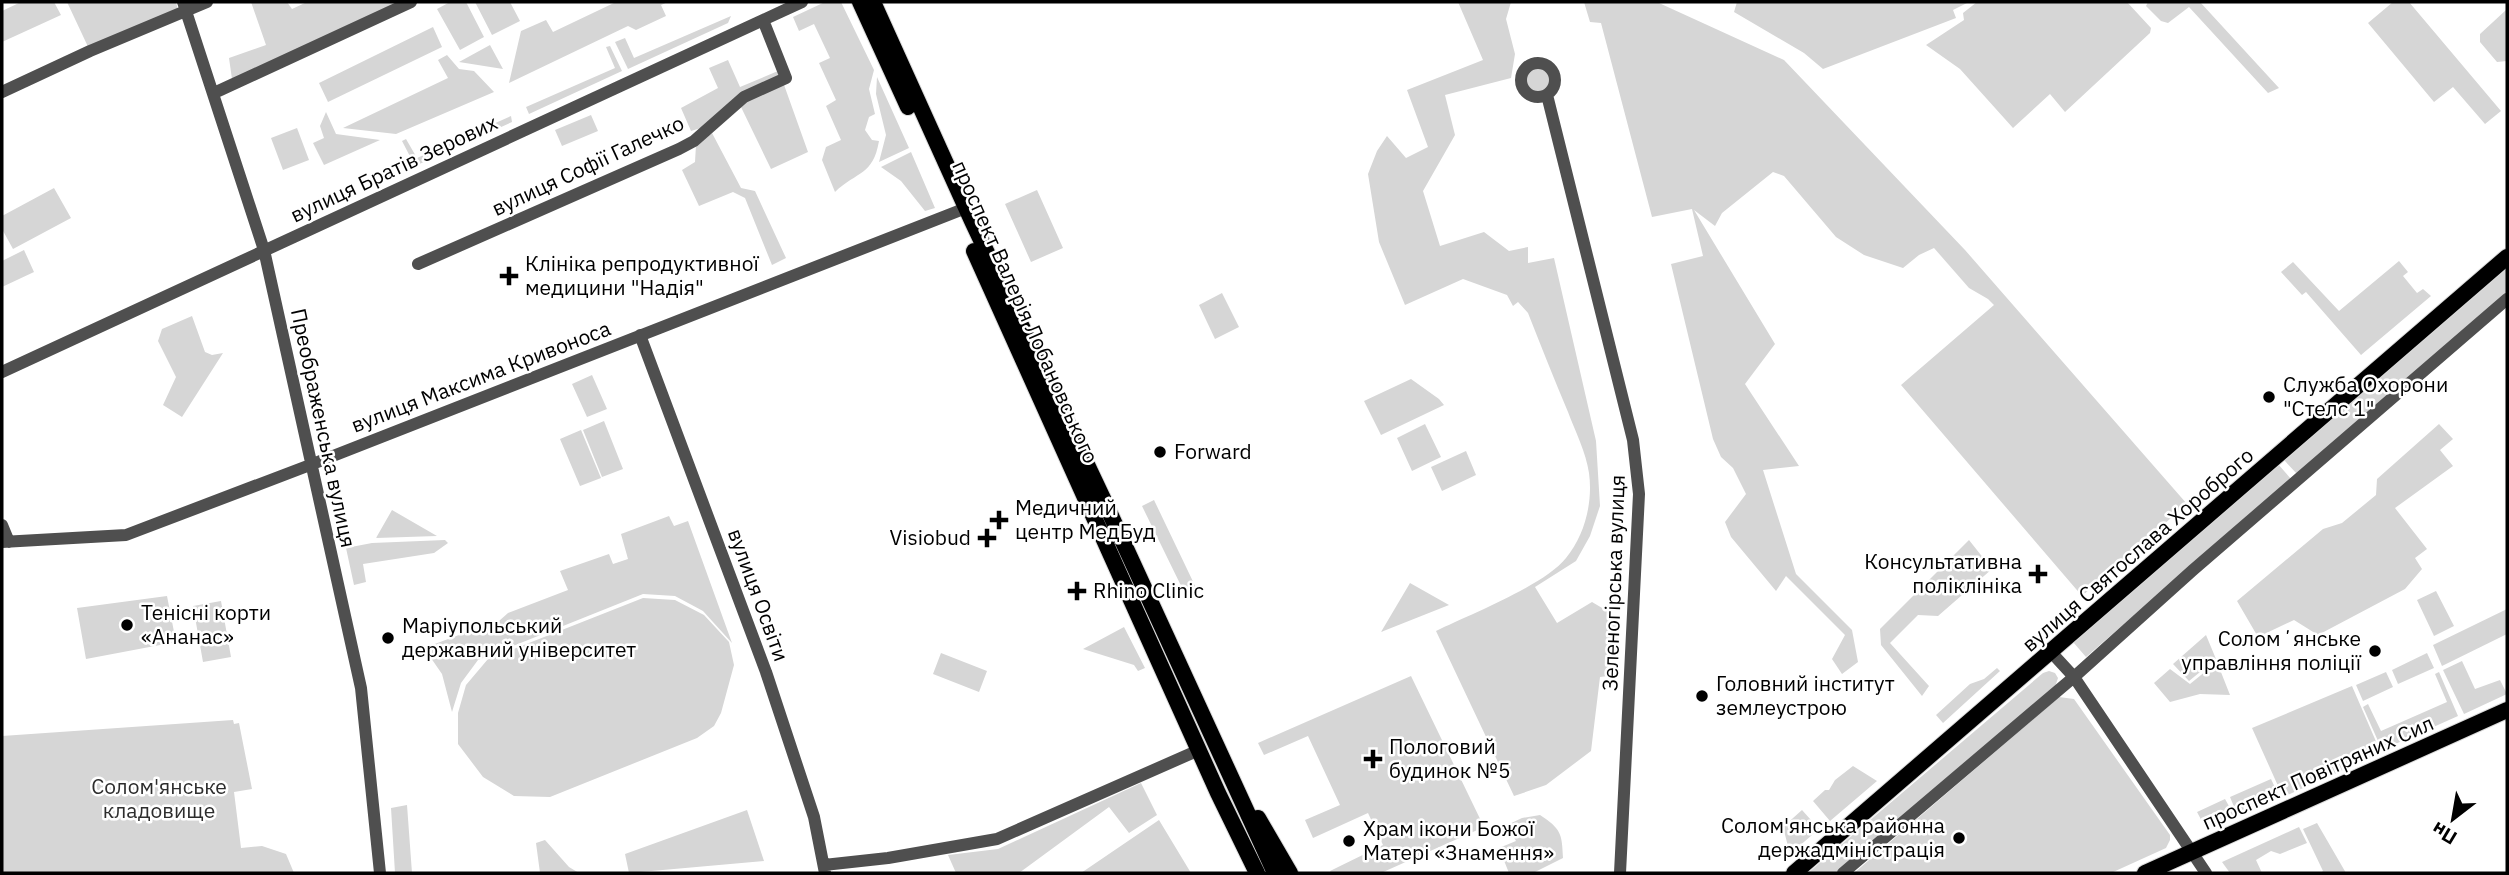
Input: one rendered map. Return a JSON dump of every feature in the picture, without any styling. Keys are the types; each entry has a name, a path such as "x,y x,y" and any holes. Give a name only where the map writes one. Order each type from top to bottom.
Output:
{"main road":[{"name":"проспект Валерія Лобановського","path":"860,2 1107,507 1275,873"},
{"name":"проспект Валерія Лобановського","path":"873,2 961,210 1199,750 1257,873"},
{"name":"вулиця Святослава Хороброго","path":"1794,873 2507,257"},
{"name":"проспект Повітряних Сил","path":"2145,873 2507,710"},
{"name":"проспект Валерія Лобановського","path":"1235,787 1269,834 1290,873"},
{"name":"проспект Валерія Лобановського","path":"1218,793 1245,873"}],"street":[{"path":"2,92 184,7 207,2"},
{"path":"214,93 411,2"},
{"name":"вулиця Братів Зерових","path":"2,372 802,2"},
{"name":"Преображенська вулиця","path":"184,7 264,250 361,688 380,873"},
{"name":"вулиця Софії Галечко","path":"418,264 679,149 694,141 744,97 786,78 764,20"},
{"name":"Зеленогірська вулиця","path":"1547,95 1627,414 1638,470 1620,873"},
{"name":"вулиця Максима Кривоноса","path":"5,542 126,535 310,466 961,210"},
{"path":"1843,873 2074,677 2212,553 2507,299"},
{"name":"вулиця Освіти","path":"640,335 766,672 814,817 824,869"},
{"path":"2,525 5,542"},
{"path":"2051,652 2074,677 2206,873"},
{"path":"824,869 997,839 1199,750"}],"green space":[{"path":"21,2 54,2 61,15 2,42 2,11"},
{"path":"67,2 176,2 179,14 90,51"},
{"path":"251,2 287,2 292,9 307,2 402,2 232,79 229,58 266,45"},
{"path":"450,2 466,2 484,37 460,50 437,9"},
{"path":"475,2 510,2 520,21 492,35"},
{"path":"616,2 668,2 661,5 666,16 636,30 628,26 509,83 521,31 546,20 553,32"},
{"path":"825,2 841,2 874,70 869,89 875,114 869,117 865,130 872,140 879,141 873,161 868,167 835,192 822,160 826,147 841,140 826,106 836,100 819,63 830,58 814,24 799,31 793,17"},
{"path":"1458,2 1511,2 1506,19 1515,54 1511,78 1445,95 1455,135 1423,191 1440,246 1484,232 1509,251 1528,247 1528,263 1554,258 1596,441 1600,506 1590,536 1576,561 1535,587 1557,623 1592,602 1619,618 1616,675 1600,677 1591,751 1546,785 1514,796 1436,631 1524,589 1556,568 1566,558 1583,529 1586,518 1590,495 1588,465 1528,313 1518,302 1513,306 1507,295 1463,279 1405,305 1379,242 1368,174 1377,151 1387,136 1406,158 1428,147 1407,90 1483,60"},
{"path":"1584,2 1659,3 1784,60 1965,250 2187,504 2082,596 1901,385 1994,305 1988,299 1969,288 1934,248 1919,255 1903,268 1864,255 1836,237 1784,176 1773,172 1722,213 1715,226 1694,210 1775,344 1745,384 1799,466 1763,470 1796,574 1852,630 1858,662 1842,674 1832,659 1845,635 1786,576 1776,591 1731,537 1725,522 1746,494 1733,468 1721,457 1713,439 1671,264 1703,256 1692,209 1652,217 1601,23 1590,22"},
{"path":"1737,2 1969,2 1953,10 1956,18 1823,69 1804,53 1734,12"},
{"path":"1977,2 2127,2 2151,28 2150,33 2065,112 2050,94 2013,128 1960,69 1926,45 1964,20 1963,13"},
{"path":"2148,2 2200,2 2279,88 2268,93 2189,7 2168,23 2161,21 2146,6"},
{"path":"2393,2 2409,2 2501,111 2485,124 2453,87 2434,102 2368,23"},
{"path":"2506,10 2507,61 2497,62 2480,42 2480,34"},
{"path":"731,16 728,23 628,69 615,42 625,38 634,58"},
{"path":"433,27 442,47 328,102 319,83"},
{"path":"490,45 503,69 459,62"},
{"path":"610,46 622,71 529,114 526,107 615,68 606,47"},
{"path":"447,55 459,69 474,71 494,92 396,134 343,128 448,78 438,60"},
{"path":"728,60 740,87 778,71 780,77 704,127 691,131 681,108 718,88 709,68"},
{"path":"1538,66 1548,70 1552,80 1548,90 1538,94 1528,90 1524,80 1528,70"},
{"path":"877,77 909,148 879,162 886,135 876,94"},
{"path":"783,82 808,152 771,169 741,107 749,98"},
{"path":"326,112 336,134 380,140 324,165 313,143 324,138 320,126"},
{"path":"591,115 598,131 562,146 555,130"},
{"path":"511,116 512,122 415,166 402,141 406,139 417,158"},
{"path":"297,128 309,160 283,170 271,138"},
{"path":"712,133 741,188 755,191 786,258 772,265 745,198 733,192 699,206 682,170 695,162 696,145"},
{"path":"911,152 935,208 925,211 901,181 881,167"},
{"path":"54,188 71,218 13,249 2,229 2,216"},
{"path":"1037,190 1063,248 1031,262 1005,204"},
{"path":"24,250 34,272 2,287 2,261"},
{"path":"2399,261 2408,272 2403,276 2417,293 2423,289 2431,296 2361,355 2306,292 2302,295 2281,272 2293,262 2339,311"},
{"path":"2507,265 2507,294 2297,474 2284,460"},
{"path":"1222,293 1239,327 1215,339 1199,305"},
{"path":"192,316 205,352 212,355 223,353 182,417 163,405 176,377 158,341 162,329"},
{"path":"592,375 607,409 587,417 572,384"},
{"path":"1411,379 1444,405 1381,435 1364,401"},
{"path":"604,421 623,469 602,477 583,430"},
{"path":"1425,424 1441,457 1412,471 1397,438"},
{"path":"2439,424 2453,439 2440,450 2453,466 2395,508 2427,549 2415,558 2422,569 2405,589 2318,635 2294,620 2258,637 2237,601 2323,529 2342,523 2376,495 2377,479"},
{"path":"581,430 601,478 580,486 560,439"},
{"path":"1466,451 1476,475 1442,491 1431,467"},
{"path":"2278,464 2291,479 2086,657 2073,642"},
{"path":"1154,500 1198,592 1187,598 1142,506"},
{"path":"392,510 437,536 376,538"},
{"path":"669,516 674,526 688,521 732,643 703,611 675,596 643,594 478,660 461,683 452,712 442,674 424,648 475,629 482,632 490,629 508,613 568,590 560,571 609,554 613,564 628,559 621,534"},
{"path":"445,540 448,543 434,553 363,564 366,582 354,585 346,548 372,543"},
{"path":"1969,540 1992,569 1938,616 1918,615 1890,643 1929,686 1922,696 1881,645 1880,629"},
{"path":"1410,583 1449,605 1381,632"},
{"path":"2436,591 2454,626 2434,636 2417,600"},
{"name":"Тенісні корти «Ананас»","path":"167,596 176,642 86,659 77,608"},
{"path":"643,598 675,600 704,615 729,642 734,665 721,713 714,726 697,738 550,797 514,796 483,777 458,744 458,713 466,685 488,659"},
{"path":"221,601 231,657 203,662 193,606"},
{"path":"2507,609 2507,634 2442,666 2433,645"},
{"path":"1124,627 1145,668 1138,671 1134,665 1083,649"},
{"path":"2206,635 2216,659 2189,681 2173,664"},
{"path":"941,653 987,671 979,692 933,674"},
{"path":"2427,653 2434,668 2398,684 2392,670"},
{"path":"2462,661 2475,689 2500,680 2507,694 2464,714 2443,670"},
{"path":"2217,662 2230,695 2200,694 2170,702 2154,683 2170,669 2190,684"},
{"path":"1997,668 2000,671 1943,723 1936,715 1970,684 1984,679"},
{"path":"2386,672 2393,687 2363,701 2356,685"},
{"path":"2439,672 2458,716 2382,750 2363,707 2368,704 2381,731 2447,702 2435,674"},
{"path":"2043,673 2055,673 2058,678 2055,687 1837,873 1808,873"},
{"path":"1411,676 1484,827 1381,873 1331,873 1330,871 1383,845 1368,813 1313,838 1305,820 1340,805 1308,736 1264,755 1258,743"},
{"path":"2352,686 2381,753 2283,797 2252,728"},
{"path":"2059,697 2074,699 2170,835 2166,848 2111,873 1854,873"},
{"name":"Солом'янське кладовище","path":"233,720 234,724 239,723 252,789 234,792 241,848 262,846 286,854 294,873 2,873 2,736"},
{"path":"1853,766 1877,781 1830,821 1813,801 1825,790 1829,790 1835,780"},
{"path":"2271,779 2279,796 2237,814 2230,797"},
{"path":"1141,783 1157,815 1129,833 1109,807 1019,873 956,873 948,855 998,849"},
{"path":"2225,799 2234,815 2205,827 2197,812"},
{"path":"407,805 412,873 395,873 391,808"},
{"path":"747,810 764,861 629,873 625,854"},
{"path":"1802,810 1819,829 1790,854 1783,827"},
{"path":"1540,815 1559,832 1563,858 1533,873 1509,873 1499,848 1516,841 1507,825 1522,818"},
{"path":"1159,820 1191,873 1081,873"},
{"path":"2317,823 2346,873 2321,873 2323,871 2303,829"},
{"path":"2299,827 2307,843 2280,854 2271,851 2256,860 2262,873 2230,873 2222,862"},
{"path":"545,840 569,867 579,873 540,873 536,843"}],"place":[{"name":"Клініка репродуктивної медицини \"Надія\"","path":"509,276"},
{"name":"Служба Охорони \"Стелс 1\"","path":"2269,397"},
{"name":"Forward","path":"1160,452"},
{"name":"Медичний центр МедБуд","path":"999,520"},
{"name":"Visiobud","path":"987,538"},
{"name":"Консультативна поліклініка","path":"2038,574"},
{"name":"Rhino Clinic","path":"1077,591"},
{"name":"Тенісні корти «Ананас»","path":"127,625"},
{"name":"Маріупольський державний університет","path":"388,638"},
{"name":"Соломʼянське управління поліції","path":"2375,651"},
{"name":"Головний інститут землеустрою","path":"1702,696"},
{"name":"Пологовий будинок №5","path":"1373,759"},
{"name":"Солом'янська районна держадміністрація","path":"1959,838"},
{"name":"Храм ікони Божої Матері «Знамення»","path":"1349,841"}]}
